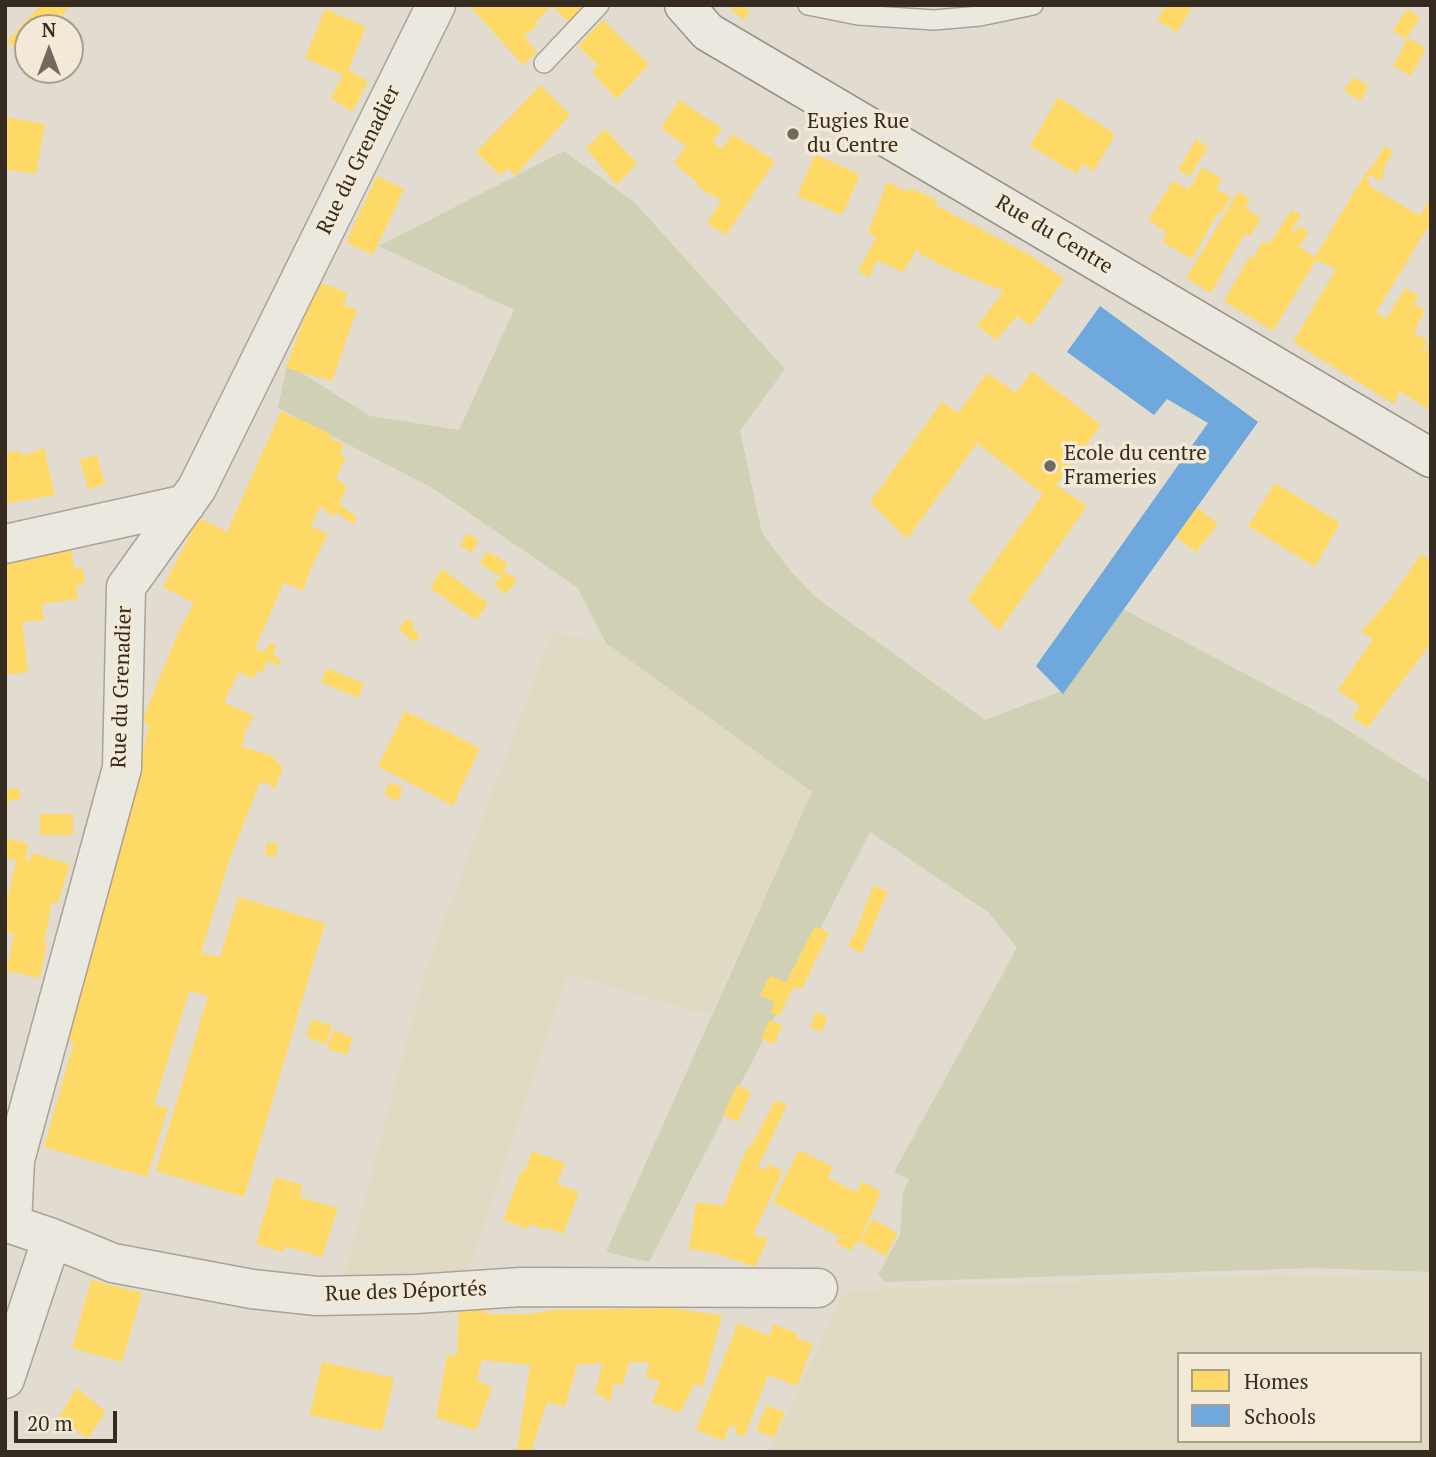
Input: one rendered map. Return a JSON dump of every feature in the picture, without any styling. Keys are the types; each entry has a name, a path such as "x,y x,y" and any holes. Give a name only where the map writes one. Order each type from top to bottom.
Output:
{"street":[{"name":"Rue du Grenadier","path":"9,1223 15,1160 122,768 126,587 197,488 436,5"},
{"name":"Rue du Centre","path":"684,5 708,32 1431,458"},
{"path":"5,544 186,504"},
{"name":"Rue des Déportés","path":"9,1223 113,1263 252,1289 317,1296 415,1294 521,1287 818,1288"},
{"path":"5,1379 52,1238"}],"lane":[{"path":"544,62 599,5"},
{"path":"808,5 858,15 934,20 980,16 1033,5"}],"shaded area":[{"path":"552,632 606,643 812,792 709,1015 568,974 468,1270 344,1277 426,969"},
{"path":"1279,1275 1431,1281 1431,1452 770,1452 840,1299 851,1291"}],"green space":[{"path":"564,151 635,203 785,369 740,431 762,533 814,596 985,720 1062,691 1123,609 1330,719 1431,783 1431,1272 1313,1268 885,1282 878,1275 900,1235 903,1193 909,1179 894,1172 1017,948 988,912 870,832 649,1262 606,1252 812,792 606,643 577,587 434,489 278,408 287,364 370,416 459,430 514,310 379,246"}],"building: Homes":[{"path":"41,5 67,5 69,8 63,14 32,14"},
{"path":"469,5 587,5 569,23 552,6 535,22 538,25 524,36 537,52 523,65"},
{"path":"735,5 741,5 750,12 744,20 731,10"},
{"path":"1166,5 1193,5 1177,32 1157,20"},
{"path":"325,9 366,27 348,70 368,81 352,112 331,98 343,75 305,58"},
{"path":"1407,9 1420,17 1406,39 1393,31"},
{"path":"603,20 649,64 617,99 592,73 598,65 578,46"},
{"path":"14,34 14,48 7,41"},
{"path":"1408,38 1426,48 1411,76 1393,66"},
{"path":"1353,77 1369,86 1361,101 1344,91"},
{"path":"541,85 570,115 515,176 508,168 500,175 476,152"},
{"path":"1058,97 1115,134 1094,171 1082,164 1077,174 1030,146"},
{"path":"679,100 722,128 713,142 721,149 733,134 775,161 726,235 707,223 721,201 696,185 698,183 674,163 686,146 661,128"},
{"path":"5,117 45,124 36,174 5,169"},
{"path":"605,129 637,163 617,185 586,148"},
{"path":"1196,139 1208,147 1190,176 1178,170"},
{"path":"1385,146 1393,151 1382,172 1385,174 1380,181 1370,175 1367,179 1370,181 1368,185 1420,216 1431,196 1431,222 1376,312 1386,319 1405,288 1419,296 1414,304 1425,310 1414,333 1428,341 1422,351 1424,352 1431,341 1431,411 1400,391 1394,404 1293,342 1336,269 1316,260 1273,331 1224,301 1249,257 1252,259 1263,241 1269,244 1292,210 1301,215 1292,230 1295,232 1299,226 1309,232 1299,247 1315,257"},
{"path":"815,154 860,175 842,215 797,196"},
{"path":"1202,167 1222,179 1216,189 1231,197 1220,215 1218,212 1192,259 1162,242 1167,233 1148,220 1173,181 1189,190"},
{"path":"377,176 404,189 373,255 346,242"},
{"path":"887,182 908,192 910,188 937,200 935,205 1030,255 1064,279 1031,326 1017,316 996,340 977,326 1004,291 951,270 920,254 917,249 903,272 877,260 869,277 858,272 876,237 868,233"},
{"path":"1238,192 1250,199 1245,208 1261,218 1250,236 1245,233 1211,293 1186,278"},
{"path":"320,282 347,293 344,305 357,310 332,381 286,368 312,296 315,297"},
{"path":"1032,371 1101,425 1056,485 1087,506 999,631 968,599 1043,494 977,443 907,539 870,502 942,402 958,413 987,373 1016,393"},
{"path":"281,411 331,434 329,437 344,445 340,454 346,457 336,478 347,487 339,504 357,517 353,524 336,512 334,517 320,506 311,526 328,534 303,591 284,582 255,648 264,652 270,643 276,645 273,655 281,660 279,665 268,661 262,673 257,670 254,679 239,672 224,702 254,716 245,731 242,747 271,755 283,768 274,790 269,784 260,782 230,858 201,953 220,957 238,897 325,923 244,1197 156,1171 208,996 189,991 154,1105 168,1108 147,1177 44,1147 74,1042 67,1041 133,795 149,724 142,721 178,633 194,603 163,587 199,518 227,532"},
{"path":"44,448 55,495 5,504 5,453 21,451 21,456"},
{"path":"97,455 105,484 88,489 80,460"},
{"path":"1275,483 1340,523 1315,567 1248,526"},
{"path":"1197,507 1218,524 1196,552 1176,537"},
{"path":"467,533 479,540 471,553 460,545"},
{"path":"72,550 74,569 83,568 85,584 76,585 78,599 42,604 44,620 22,622 28,672 5,675 5,558"},
{"path":"487,551 508,563 500,576 480,564"},
{"path":"1421,554 1431,561 1431,643 1367,728 1352,717 1360,706 1338,690 1373,639 1361,632 1392,596"},
{"path":"442,569 488,603 476,620 430,588"},
{"path":"505,571 517,580 506,594 494,585"},
{"path":"408,618 415,624 412,627 420,636 414,642 398,629"},
{"path":"327,668 364,684 358,698 321,682"},
{"path":"405,711 480,748 453,806 378,766"},
{"path":"389,782 403,788 398,801 384,795"},
{"path":"18,787 21,798 5,803 5,791"},
{"path":"40,814 73,814 73,835 40,835"},
{"path":"5,838 28,843 26,860 30,861 32,853 70,864 58,903 52,902 40,978 6,971 14,934 5,931 5,910 16,860 5,858"},
{"path":"266,843 277,843 277,856 265,855"},
{"path":"873,886 888,891 862,953 848,946"},
{"path":"815,926 829,933 801,990 794,987 779,1016 770,1012 775,1002 760,995 770,975 786,983"},
{"path":"816,1012 828,1017 822,1032 810,1027"},
{"path":"312,1019 332,1026 326,1044 306,1037"},
{"path":"769,1020 782,1025 774,1044 761,1039"},
{"path":"334,1030 353,1038 346,1055 327,1048"},
{"path":"737,1085 751,1092 738,1122 723,1115"},
{"path":"775,1100 787,1105 758,1167 765,1170 768,1164 783,1171 753,1234 768,1239 755,1267 715,1253 689,1249 696,1202 723,1206 748,1146 752,1145"},
{"path":"799,1150 833,1167 828,1178 856,1192 862,1181 881,1192 858,1244 855,1242 851,1251 835,1242 840,1237 773,1202"},
{"path":"532,1151 565,1163 557,1184 579,1192 563,1234 530,1224 528,1229 503,1220 521,1171 525,1172"},
{"path":"275,1177 303,1185 299,1197 338,1208 322,1257 285,1246 283,1252 256,1244"},
{"path":"872,1219 898,1233 886,1256 860,1242"},
{"path":"91,1280 142,1293 122,1362 72,1348"},
{"path":"459,1308 486,1310 486,1314 530,1314 553,1310 669,1308 722,1315 703,1387 695,1383 680,1413 652,1402 660,1382 646,1377 649,1362 630,1362 622,1386 614,1383 610,1402 595,1392 603,1363 577,1365 565,1407 547,1402 531,1452 517,1452 530,1365 482,1360 477,1380 492,1388 476,1430 436,1418 447,1355 457,1356"},
{"path":"738,1323 769,1336 774,1324 798,1334 796,1338 813,1344 797,1386 768,1375 744,1437 735,1433 737,1428 730,1425 724,1441 696,1430"},
{"path":"322,1362 394,1378 382,1431 310,1415"},
{"path":"77,1388 106,1412 88,1438 58,1418"},
{"path":"767,1405 785,1413 774,1438 756,1430"}],"building: Schools":[{"path":"1100,306 1258,422 1063,694 1036,666 1208,423 1167,399 1154,415 1067,352"}],"place":[{"name":"Eugies Rue du Centre","path":"793,134"},
{"name":"Ecole du centre Frameries","path":"1050,466"}]}
